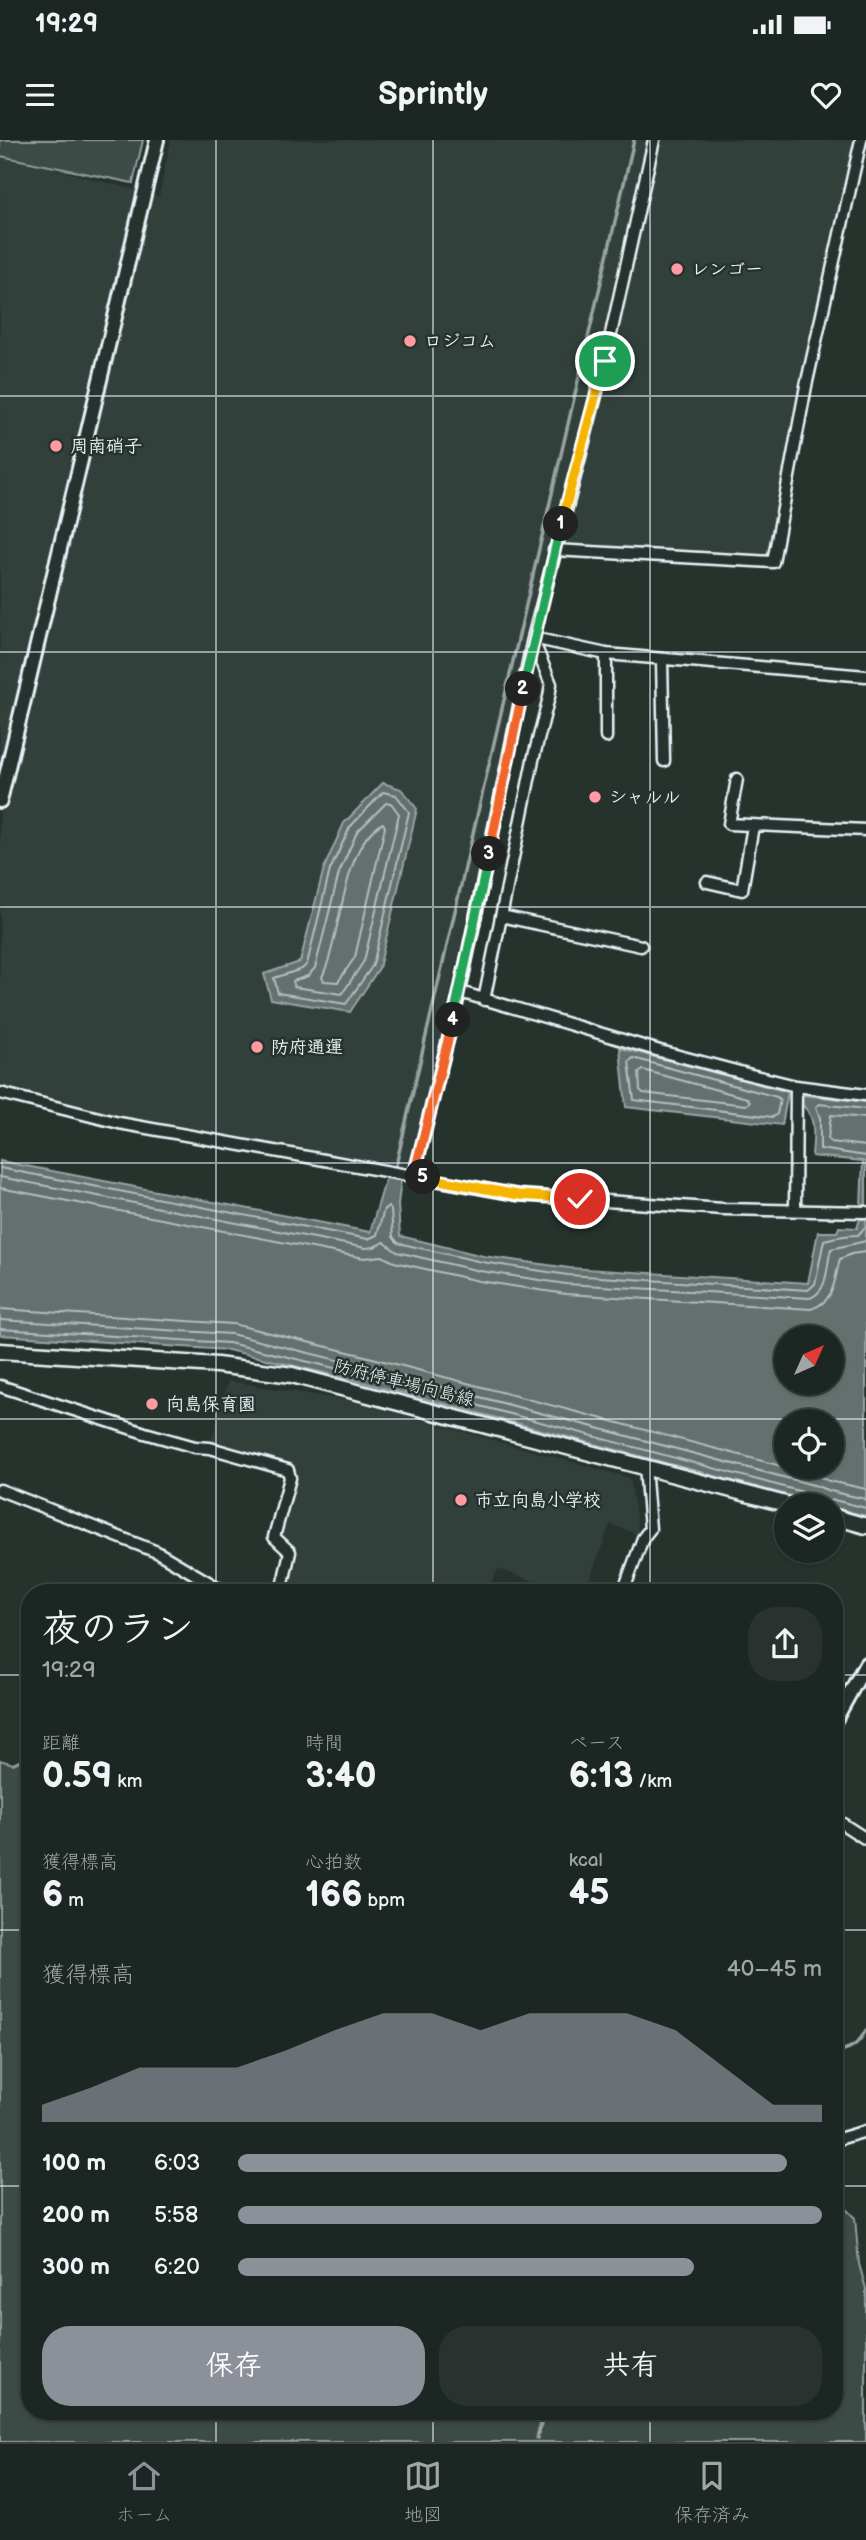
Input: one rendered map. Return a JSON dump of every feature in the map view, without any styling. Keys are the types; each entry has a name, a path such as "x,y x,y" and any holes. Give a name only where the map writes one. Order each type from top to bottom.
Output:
{"main road":[{"name":"防府停車場向島線","path":"0,1351 217,1365 292,1375 774,1501"},
{"path":"844,1520 866,1526"}],"street":[{"path":"0,801 157,140"},
{"path":"414,1175 460,992 533,638 605,361 654,140"},
{"path":"554,550 773,562 806,386 861,140"},
{"path":"533,638 606,654 866,676"},
{"path":"484,1000 551,684 533,638"},
{"path":"606,654 606,737"},
{"path":"662,659 664,761"},
{"path":"737,779 729,824 866,831"},
{"path":"707,882 742,890 753,826"},
{"path":"501,916 641,946"},
{"path":"460,992 660,1051 796,1086 866,1095"},
{"path":"795,1209 796,1086"},
{"path":"0,1093 119,1123 518,1195 723,1209 866,1212"},
{"path":"0,1385 145,1433 195,1447 210,1447 288,1470 290,1478 274,1537 289,1552 283,1584"},
{"path":"627,1584 643,1538 650,1530 645,1466"},
{"path":"0,1490 157,1552 211,1584"},
{"path":"843,1706 866,1664"},
{"path":"843,1824 866,1839"},
{"path":"843,2138 866,2131"}],"shaded area":[{"path":"0,140 143,140 133,183 0,156"},
{"path":"171,140 857,140 773,562 554,550 414,1175 119,1123 0,1093 0,155 159,196"},
{"name":"市立向島小学校","path":"228,1381 351,1401 630,1478 639,1535 610,1524 588,1584 542,1584 498,1569 490,1584 285,1584 294,1548 279,1534 297,1468 211,1443"},
{"path":"0,1760 13,1764 21,1760 21,2420 843,2420 844,2207 855,2218 859,2264 866,2289 866,2442 0,2442"}],"water":[{"path":"383,783 401,789 417,809 379,968 350,1012 271,999 264,974 300,962 324,868 344,823"},
{"path":"620,1048 788,1092 782,1125 626,1107"},
{"path":"802,1095 866,1102 866,1205 861,1205 863,1161 812,1156 813,1127 810,1114 800,1103"},
{"path":"0,1161 370,1232 386,1178 401,1180 398,1204 400,1236 483,1256 569,1268 808,1283 818,1232 837,1232 839,1227 857,1228 860,1219 866,1219 866,1516 844,1510 844,1493 779,1493 358,1381 228,1350 0,1335"}],"waterway":[{"path":"393,1178 634,140"},
{"path":"843,2050 854,2046 866,2030"},
{"path":"537,2438 542,2420"}],"place":[{"name":"レンゴー","path":"677,269"},
{"name":"ロジコム","path":"410,341"},
{"name":"周南硝子","path":"56,446"},
{"name":"シャルル","path":"595,797"},
{"name":"防府通運","path":"257,1047"},
{"name":"向島保育園","path":"152,1404"},
{"name":"市立向島小学校","path":"461,1500"}],"route":[{"path":"580,1199 518,1195 414,1175 460,992 533,638 605,361"}]}
